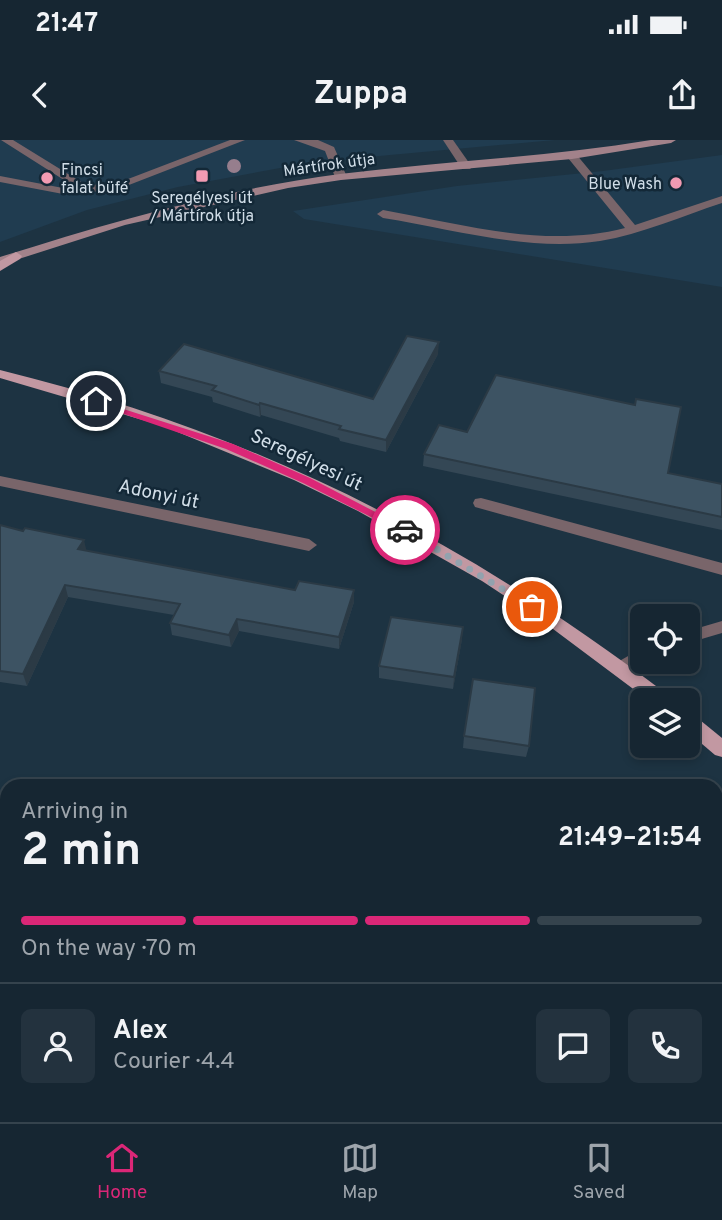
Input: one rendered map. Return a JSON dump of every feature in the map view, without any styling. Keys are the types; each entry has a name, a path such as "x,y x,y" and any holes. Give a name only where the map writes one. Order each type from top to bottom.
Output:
{"main road":[{"path":"0,267 16,256"},
{"name":"Seregélyesi út","path":"0,374 166,423 306,480 399,527 467,566 622,668 646,688"},
{"path":"700,731 722,749"}],"street":[{"path":"6,140 84,188 96,189"},
{"path":"0,179 63,191 116,187 240,140"},
{"path":"299,140 317,143 330,149 341,177"},
{"path":"448,140 466,167"},
{"name":"Mártírok útja","path":"0,261 122,222 232,196 341,177 572,156 671,140"},
{"path":"572,156 632,229"},
{"path":"383,214 544,239 566,240 632,229 722,199"},
{"name":"Adonyi út","path":"0,481 309,545"},
{"path":"481,503 722,569"},
{"path":"700,633 722,627"},
{"path":"622,668 630,663"}],"shaded area":[{"path":"0,140 555,140 280,168 178,187 87,210 0,242"},
{"path":"722,155 722,287 304,219 293,211 457,186"}],"building":[{"path":"407,336 439,342 386,440 339,429 341,426 260,403 259,405 212,390 216,386 159,371 184,344 373,399"},
{"path":"496,375 635,405 636,399 681,407 668,473 722,484 722,517 424,454 439,425 467,432"},
{"path":"0,525 84,540 78,549 295,590 299,581 354,590 339,637 237,619 229,635 170,623 180,604 65,585 23,674 0,671"},
{"path":"391,617 463,627 454,677 379,666"},
{"path":"473,679 535,688 529,746 464,736"}],"way so far":[{"path":"405,530 532,607"}],"place":[{"name":"Seregélyesi út / Mártírok útja","path":"202,176"},
{"name":"Fincsi falat büfé","path":"47,178"},
{"name":"Blue Wash","path":"676,183"}],"route":[{"path":"96,401 229,447 306,480 405,530"}]}
